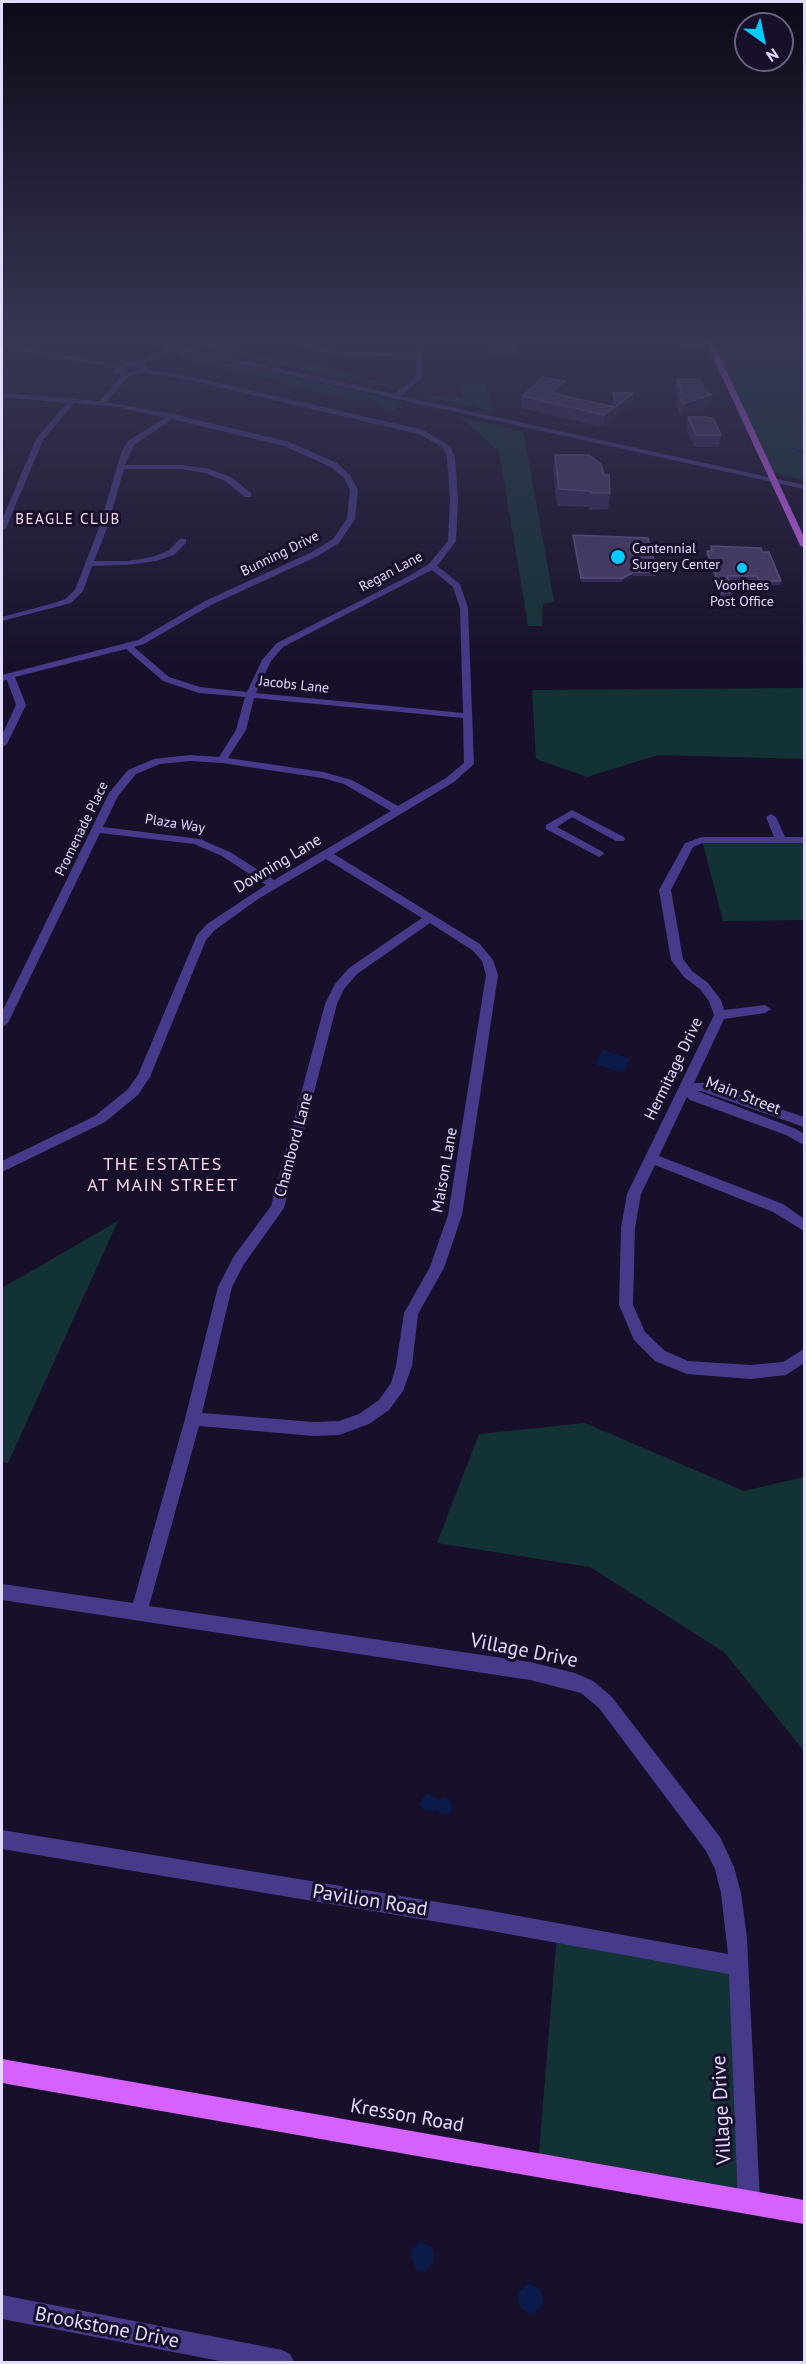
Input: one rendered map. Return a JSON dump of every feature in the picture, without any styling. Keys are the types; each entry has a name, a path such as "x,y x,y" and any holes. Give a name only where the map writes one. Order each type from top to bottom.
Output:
{"main road":[{"path":"760,450 804,545"},
{"name":"Kresson Road","path":"2,2072 804,2212"}],"street":[{"path":"2,528 36,450"},
{"path":"2,619 68,601 79,591 128,450"},
{"name":"Bunning Drive","path":"6,677 129,647 151,638 208,603 315,554 336,541 351,519 354,490 347,477 328,460 303,450"},
{"name":"Regan Lane","path":"222,760 241,730 251,695 267,660 280,645 432,566 452,541 454,500 451,457 448,450"},
{"path":"633,450 804,487"},
{"path":"738,474 753,472 767,465"},
{"path":"121,467 181,467 206,471 228,479 248,495"},
{"path":"90,564 153,559 171,553 183,541"},
{"name":"Downing Lane","path":"2,1167 100,1119 133,1092 144,1077 201,938 212,927 274,885 450,780 468,764 469,716 464,608 460,591 432,566"},
{"name":"Jacobs Lane","path":"129,647 159,674 181,686 469,716"},
{"path":"2,744 21,705 6,677"},
{"name":"Promenade Place","path":"2,1023 112,795 132,772 172,758 222,760 335,777 364,790 399,811"},
{"path":"599,854 550,827 572,813 620,839"},
{"path":"771,817 781,840"},
{"name":"Plaza Way","path":"97,829 196,841 226,854 274,885"},
{"name":"Hermitage Drive","path":"804,840 702,840 689,845 665,890 677,960 715,1000 720,1015 687,1089 634,1194 628,1228 626,1305 639,1336 660,1356 687,1367 751,1372 786,1368 804,1355"},
{"name":"Maison Lane","path":"193,1419 314,1429 339,1428 364,1419 384,1405 398,1386 404,1366 411,1313 436,1268 455,1215 492,975 487,960 476,947 326,854"},
{"name":"Chambord Lane","path":"139,1612 193,1419 225,1287 239,1260 277,1208 331,1004 339,987 353,971 430,918"},
{"path":"720,1015 765,1009"},
{"name":"Main Street","path":"687,1089 701,1086 804,1122"},
{"name":"Main Street","path":"687,1089 695,1097 791,1132 804,1140"},
{"path":"651,1158 778,1208 804,1226"},
{"name":"Village Drive","path":"2,1592 531,1671 587,1687 605,1702 693,1815 713,1844 731,1893 738,1966 749,2202"},
{"name":"Pavilion Road","path":"2,1840 486,1920 738,1966"},
{"name":"Brookstone Drive","path":"2,2307 282,2362"}],"green space":[{"path":"527,450 554,601 543,604 542,626 528,626 499,451"},
{"path":"761,450 804,450 804,480 771,472"},
{"path":"804,688 804,759 658,755 587,777 536,759 532,690"},
{"path":"702,840 804,840 804,920 723,921"},
{"path":"118,1221 8,1463 2,1462 2,1288"},
{"path":"585,1423 744,1491 804,1477 804,1751 724,1652 590,1567 437,1543 479,1434"},
{"path":"557,1933 738,1966 749,2202 538,2165"}],"water":[{"path":"603,1050 630,1059 623,1073 595,1064"},
{"path":"427,1793 438,1800 444,1797 449,1799 452,1804 451,1814 439,1813 436,1810 425,1812 419,1803"},
{"path":"421,2241 432,2247 434,2255 433,2263 424,2272 417,2270 411,2257 412,2249"},
{"path":"529,2283 540,2290 543,2298 542,2306 532,2315 521,2308 519,2301 519,2292"}],"building":[{"path":"555,455 589,455 601,464 604,475 609,475 610,493 559,489"},
{"path":"573,535 648,538 657,572 634,572 623,578 581,578"},
{"name":"Voorhees Post Office","path":"711,546 761,548 762,552 769,552 781,581 759,581 757,576 727,576 733,592 722,593 707,551 712,551"}],"waterway":[{"path":"798,450 804,452"}],"place":[{"name":"Centennial Surgery Center","path":"618,557"},
{"name":"Voorhees Post Office","path":"742,568"}],"district":[{"name":"BEAGLE CLUB","path":"68,520"},
{"name":"THE ESTATES AT MAIN STREET","path":"163,1175"}]}
